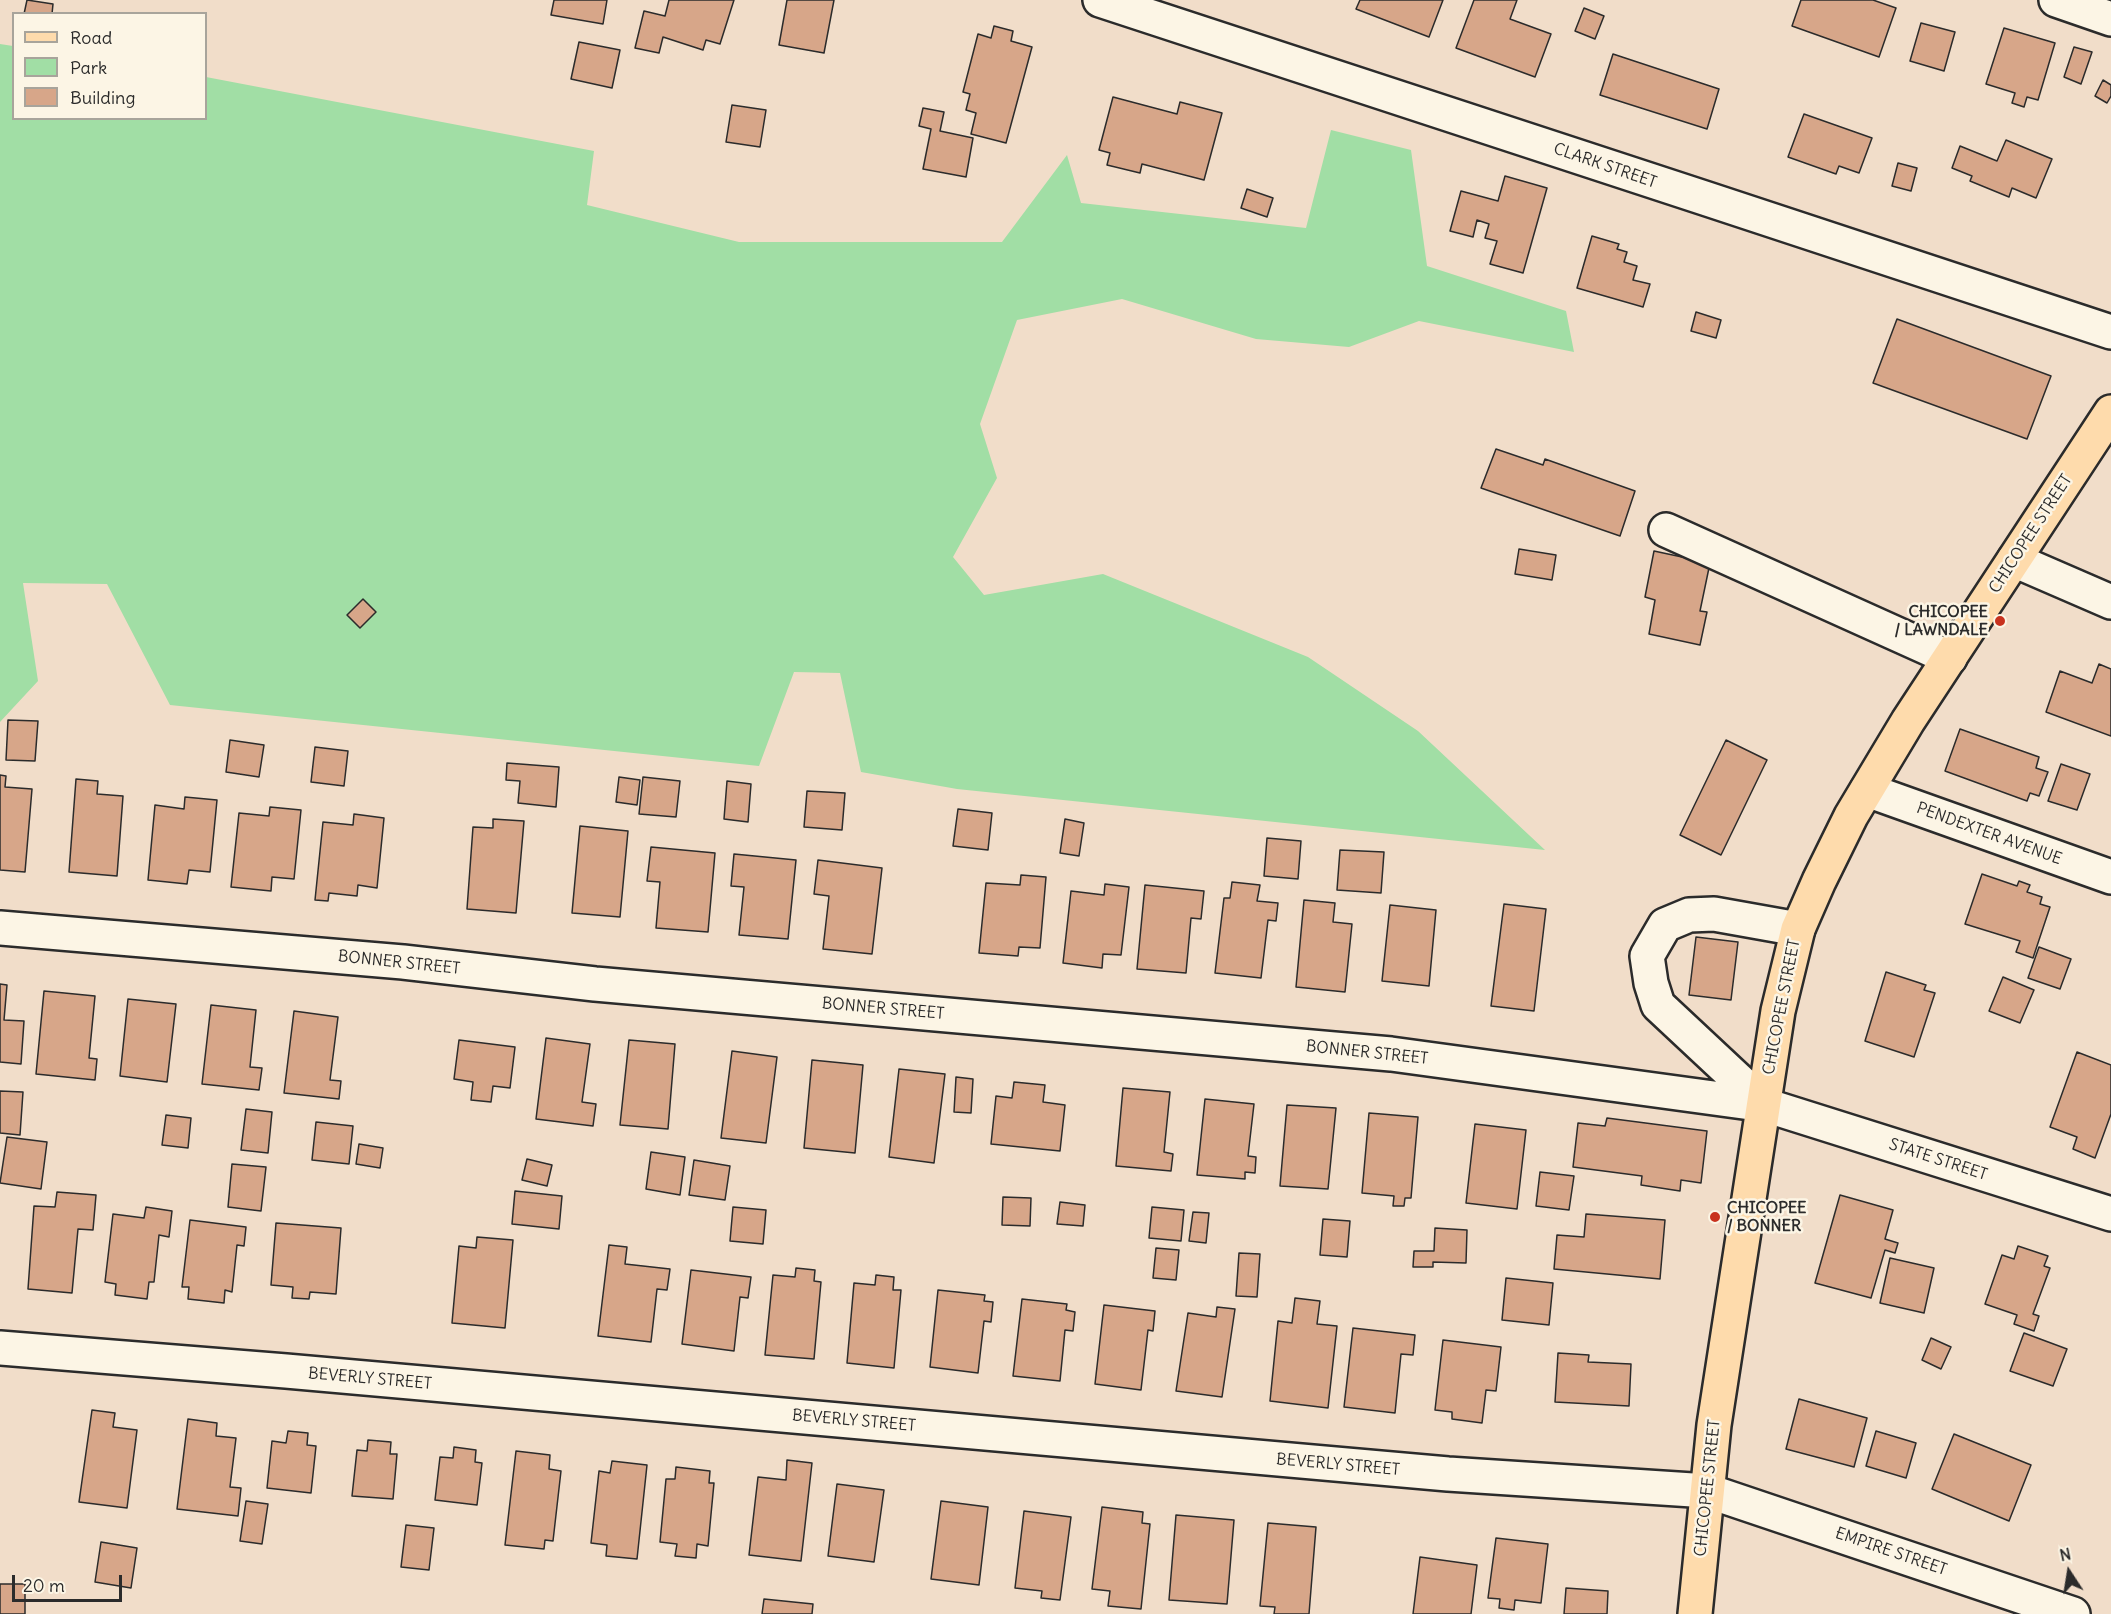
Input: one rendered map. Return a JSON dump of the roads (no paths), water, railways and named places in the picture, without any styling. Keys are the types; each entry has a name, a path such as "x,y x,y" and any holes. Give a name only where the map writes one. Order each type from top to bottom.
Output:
{"main road":[{"name":"CHICOPEE STREET","path":"1695,1614 1714,1425 1778,1011 1798,929 1851,816 1908,721 2111,412"}],"street":[{"name":"CLARK STREET","path":"1100,0 1400,96 1715,203 2111,332"},
{"path":"2056,0 2111,19"},
{"path":"1666,530 1950,658"},
{"path":"2014,560 2111,602"},
{"name":"PENDEXTER AVENUE","path":"1867,790 2111,877"},
{"path":"1765,1105 1658,1005 1647,956 1665,925 1689,915 1714,914 1798,929"},
{"name":"BONNER STREET","path":"0,928 403,962 595,984 1391,1054 1765,1105"},
{"name":"STATE STREET","path":"1765,1105 2111,1215"},
{"name":"BEVERLY STREET","path":"0,1348 286,1371 1448,1474 1708,1491"},
{"name":"EMPIRE STREET","path":"1708,1491 2073,1614"}],"place":[{"name":"CHICOPEE / LAWNDALE","path":"2000,621"},
{"name":"CHICOPEE / BONNER","path":"1715,1217"}]}
